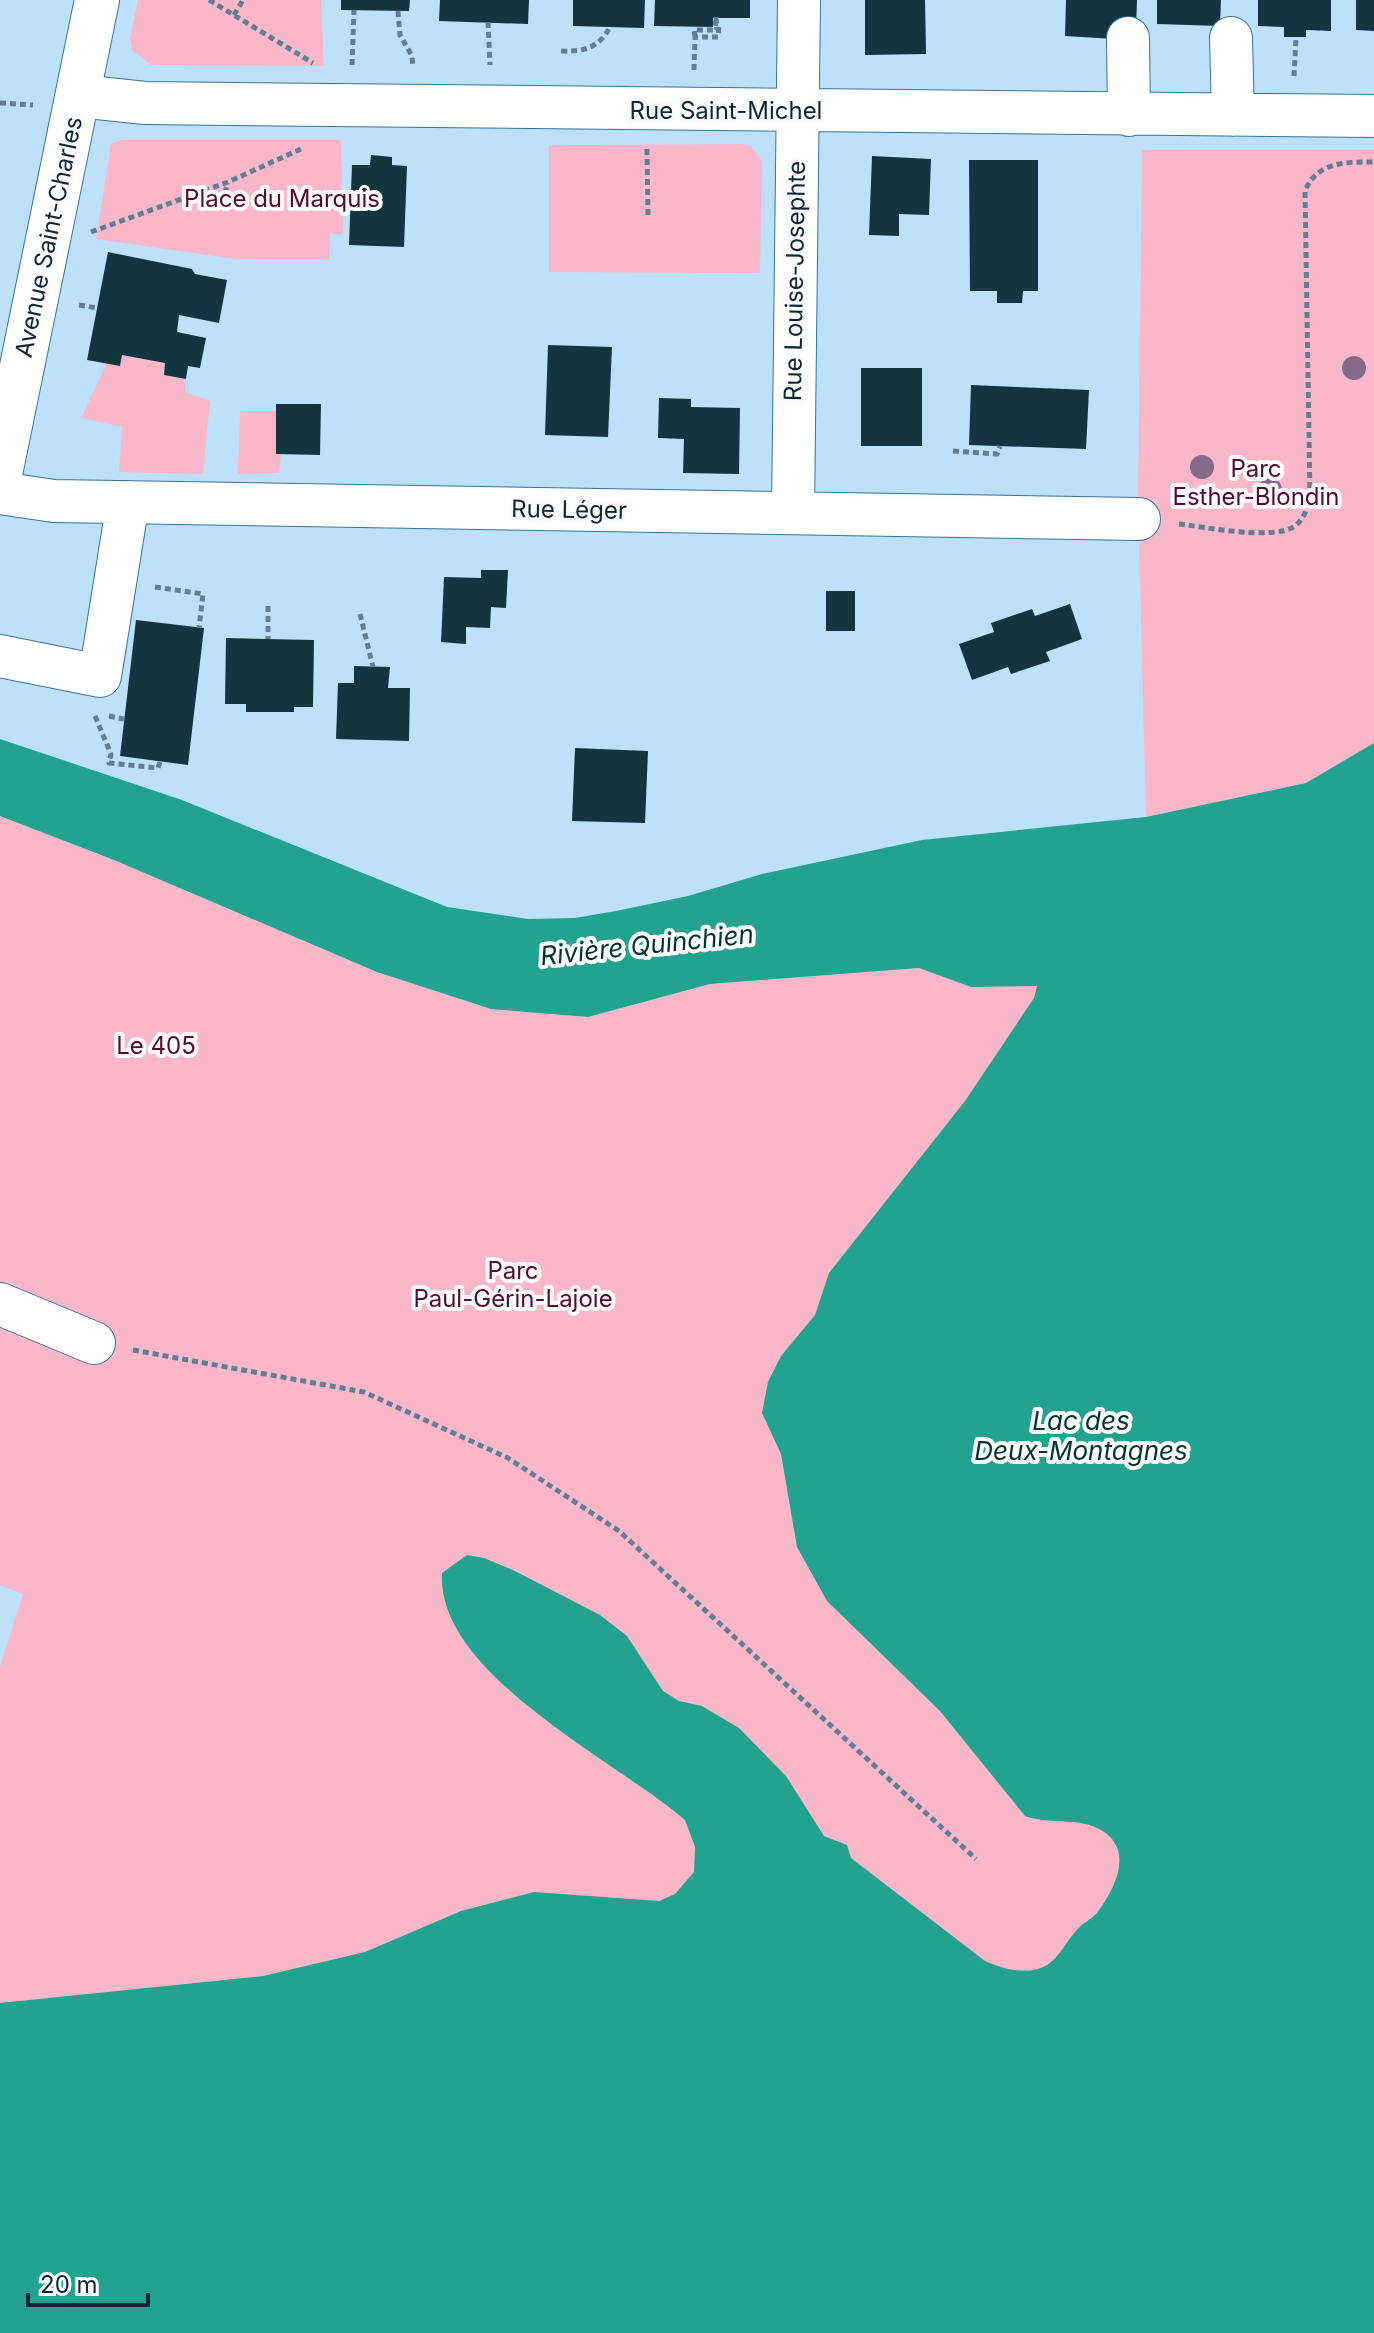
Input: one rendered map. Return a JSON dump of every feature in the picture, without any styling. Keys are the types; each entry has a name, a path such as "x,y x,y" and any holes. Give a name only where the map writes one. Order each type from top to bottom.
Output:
{"main road":[{"name":"Avenue Saint-Charles","path":"0,474 58,100 97,0"}],"street":[{"name":"Rue Louise-Josephte","path":"793,513 799,0"},
{"path":"1128,38 1129,115"},
{"path":"1231,38 1233,115"},
{"name":"Rue Saint-Michel","path":"58,100 798,112 1374,116"},
{"name":"Rue Léger","path":"0,493 54,501 1139,519"},
{"path":"0,656 107,694 115,583 128,502"},
{"path":"0,1304 94,1343"}],"path":[{"path":"209,0 319,70"},
{"path":"234,15 243,0"},
{"path":"352,70 354,10"},
{"path":"398,11 400,35 412,56 413,70"},
{"path":"694,73 694,30 717,30 715,20 719,24 718,37 695,37"},
{"path":"488,22 490,70"},
{"path":"561,51 581,52 594,45 610,27"},
{"path":"1294,78 1296,37"},
{"path":"0,103 58,100"},
{"path":"646,145 648,216"},
{"path":"90,232 228,182 307,146"},
{"path":"1139,519 1246,531 1290,529 1299,523 1310,498 1305,191 1318,171 1328,166 1374,162"},
{"path":"195,195 212,206 222,201 228,182"},
{"path":"77,305 97,308"},
{"path":"953,451 997,454 1000,446"},
{"path":"115,583 203,594 199,628"},
{"path":"268,606 268,639"},
{"path":"360,614 373,667"},
{"path":"107,694 109,763 158,768 160,762"},
{"path":"94,1343 364,1392 508,1458 619,1531 976,1859"}],"green space":[{"path":"138,0 321,0 324,66 151,65 132,50 130,38"},
{"name":"Place du Marquis","path":"121,140 341,140 343,234 330,234 329,259 235,259 96,239 111,144"},
{"path":"549,145 751,146 762,161 760,273 549,272"},
{"name":"Parc Esther-Blondin","path":"1142,150 1374,150 1374,743 1306,783 1146,817 1138,501"},
{"path":"122,355 165,363 164,375 186,379 185,392 210,401 203,474 119,472 122,427 81,418 107,363 120,366"},
{"path":"240,411 276,411 276,453 281,454 279,473 238,474"},
{"path":"0,816 114,860 377,972 491,1009 588,1017 710,984 919,968 971,987 1043,917 1200,2081 458,1912 365,1952 263,1976 0,2003 0,1667 23,1594 0,1585"}],"water":[{"name":"Lac des Deux-Montagnes","path":"0,739 182,800 447,907 528,919 575,918 616,911 688,896 762,874 922,840 1146,817 1306,783 1374,743 1374,2333 0,2333 0,2003 263,1976 365,1952 461,1911 534,1892 659,1901 675,1894 694,1872 695,1847 685,1820 536,1712 498,1680 468,1646 448,1610 442,1573 467,1555 484,1558 513,1570 600,1615 627,1636 663,1691 679,1701 702,1706 739,1728 786,1776 824,1836 847,1845 851,1858 985,1961 1017,1971 1038,1969 1051,1962 1078,1928 1099,1910 1115,1882 1119,1862 1114,1842 1098,1828 1025,1816 940,1711 827,1601 797,1547 781,1454 762,1413 768,1382 781,1356 815,1315 829,1273 965,1101 1034,998 1037,986 971,987 919,968 710,984 588,1017 491,1009 377,972 114,860 0,816"}],"building":[{"path":"341,0 410,0 409,11 341,10"},
{"path":"440,0 529,0 528,24 439,21"},
{"path":"573,0 645,0 644,28 573,26"},
{"path":"655,0 750,0 750,18 713,18 713,27 654,26"},
{"path":"865,0 925,0 926,54 865,55"},
{"path":"1066,0 1137,0 1136,30 1115,39 1065,36"},
{"path":"1157,0 1221,0 1220,26 1157,24"},
{"path":"1258,0 1331,0 1331,31 1306,30 1306,37 1284,37 1284,27 1258,26"},
{"path":"1356,0 1374,0 1374,31 1356,30"},
{"path":"371,155 392,157 392,165 407,166 404,247 349,245 352,165 370,165"},
{"path":"872,156 931,159 929,215 899,214 899,236 869,235"},
{"path":"969,160 1038,160 1038,291 1023,291 1022,303 997,303 997,291 970,291"},
{"path":"108,252 192,269 195,274 227,280 219,323 179,315 177,332 206,338 200,368 188,366 186,379 164,375 165,363 122,355 120,366 87,360"},
{"path":"548,345 612,347 608,437 545,435"},
{"path":"861,368 922,368 922,446 861,446"},
{"path":"971,385 1089,390 1086,449 969,445"},
{"path":"659,398 691,399 691,407 740,408 739,474 683,473 684,439 658,438"},
{"path":"276,404 321,404 320,455 276,454"},
{"path":"481,570 508,570 506,608 491,607 490,628 466,627 466,644 441,642 444,577 481,578"},
{"path":"826,591 855,591 855,631 826,631"},
{"path":"1070,604 1082,639 1046,652 1050,661 1011,674 1008,667 972,680 959,644 994,632 991,623 1032,609 1035,616"},
{"path":"136,620 204,628 188,765 120,756"},
{"path":"226,638 314,640 313,707 294,707 294,712 246,712 246,704 225,704"},
{"path":"354,666 390,667 388,688 410,688 409,741 336,739 338,683 354,683"},
{"path":"575,748 648,751 645,823 572,821"}],"water label":[{"name":"Rivière Quinchien","path":"647,945"}],"park label":[{"name":"Le 405","path":"156,1046"},
{"name":"Parc Paul-Gérin-Lajoie","path":"513,1285"}]}
